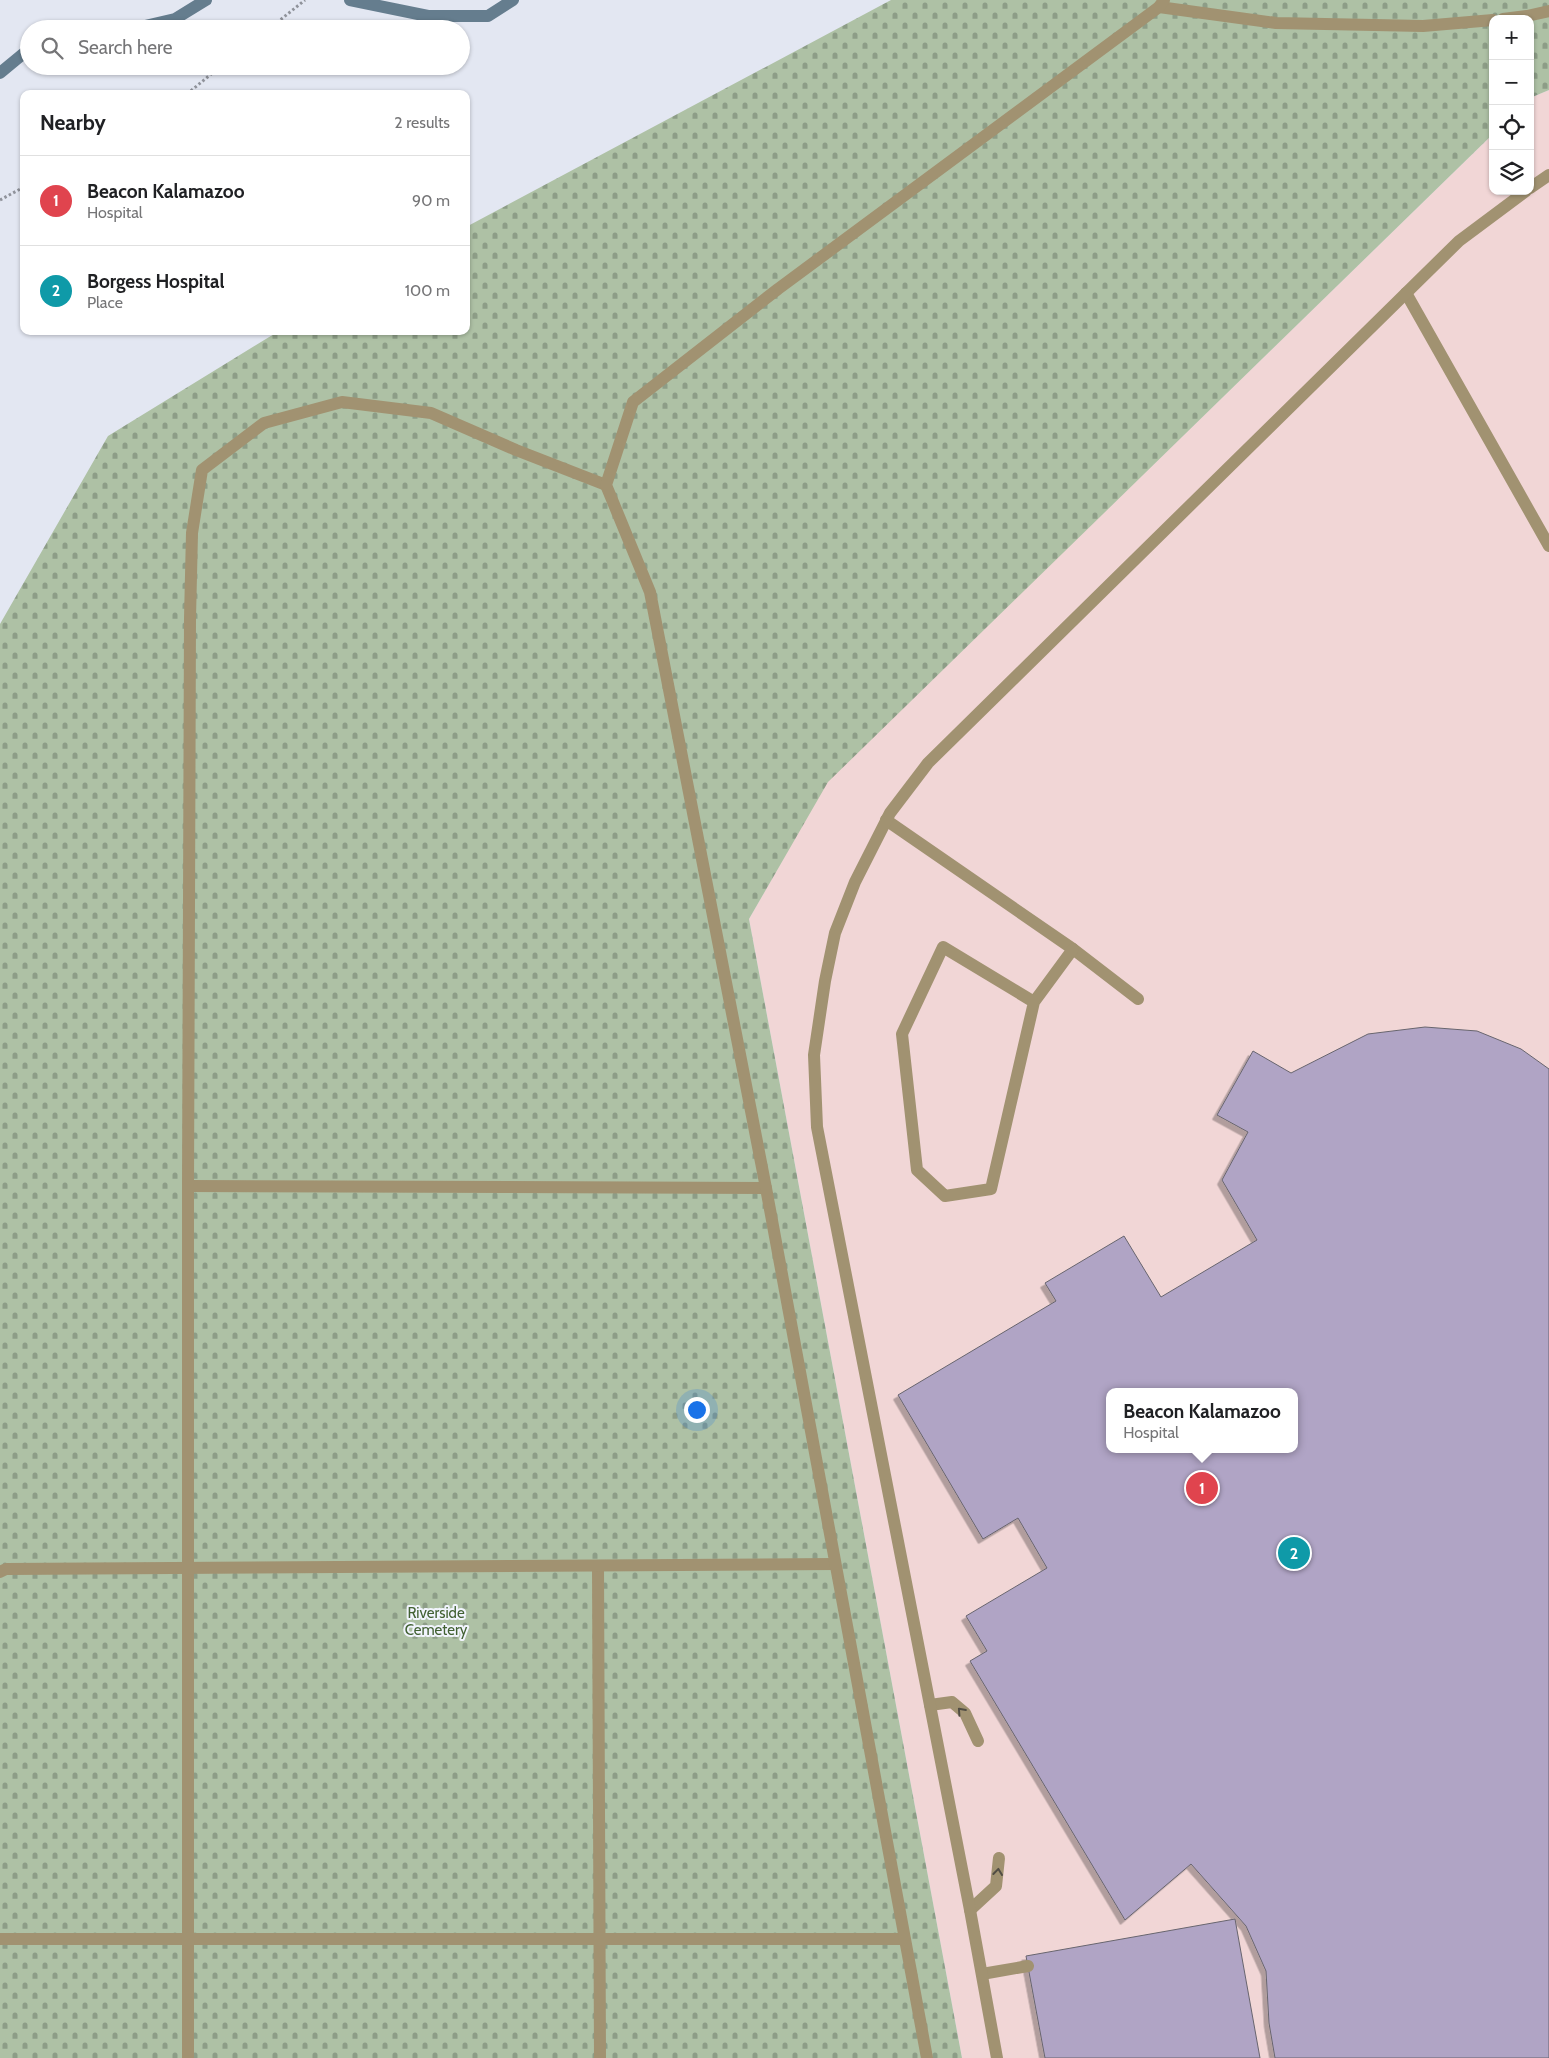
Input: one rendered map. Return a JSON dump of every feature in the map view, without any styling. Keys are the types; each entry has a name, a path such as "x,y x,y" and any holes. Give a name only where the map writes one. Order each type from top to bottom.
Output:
{"lane":[{"path":"927,2058 766,1188 650,592 606,485 633,402 778,289 1161,4 1276,23 1423,26 1489,20"},
{"path":"1532,15 1549,12"},
{"path":"1534,185 1549,175"},
{"path":"997,2058 970,1910 817,1127 814,1054 824,981 835,933 855,882 886,820 928,763 1459,241 1521,195"},
{"path":"1406,293 1549,546"},
{"path":"188,2058 188,1186 192,533 202,470 264,423 342,402 431,413 516,450 606,485"},
{"path":"886,820 1073,949 1138,999"},
{"path":"1034,1002 943,947 902,1034 917,1170 945,1196 991,1189 1034,1002 1073,949"},
{"path":"188,1186 766,1188"},
{"path":"0,1572 6,1569 835,1564"},
{"path":"598,1566 600,2058"},
{"path":"930,1705 952,1702 965,1713 978,1741"},
{"path":"970,1910 996,1886 999,1858"},
{"path":"0,1939 904,1939"},
{"path":"982,1974 1028,1966"}],"path":[{"path":"280,20 305,0"},
{"path":"191,90 210,75"},
{"path":"0,200 20,189"}],"shaded area":[{"path":"1549,90 1549,2058 962,2058 749,919 827,782 1489,138 1489,195 1534,195 1534,96"}],"green space":[{"name":"Riverside Cemetery","path":"891,0 1549,0 1549,90 1534,96 1534,15 1489,15 1489,138 828,782 749,919 962,2058 0,2058 0,624 108,436 272,335 470,335 470,225"}],"building":[{"path":"1425,1027 1477,1031 1521,1049 1549,1069 1549,2058 1275,2058 1269,2023 1266,1971 1246,1926 1191,1864 1125,1920 970,1661 987,1651 966,1616 1047,1568 1018,1518 983,1539 898,1395 1056,1301 1045,1283 1124,1236 1161,1297 1257,1240 1222,1180 1248,1132 1217,1115 1253,1051 1291,1073 1368,1034"},
{"path":"1235,1919 1260,2058 1045,2058 1026,1956"}],"waterway":[{"path":"171,20 206,0"},
{"path":"350,0 428,16 488,16 513,0"},
{"path":"0,73 20,56"}],"place":[{"name":"Beacon Kalamazoo","path":"1202,1488"},
{"name":"Borgess Hospital","path":"1294,1553"}]}
